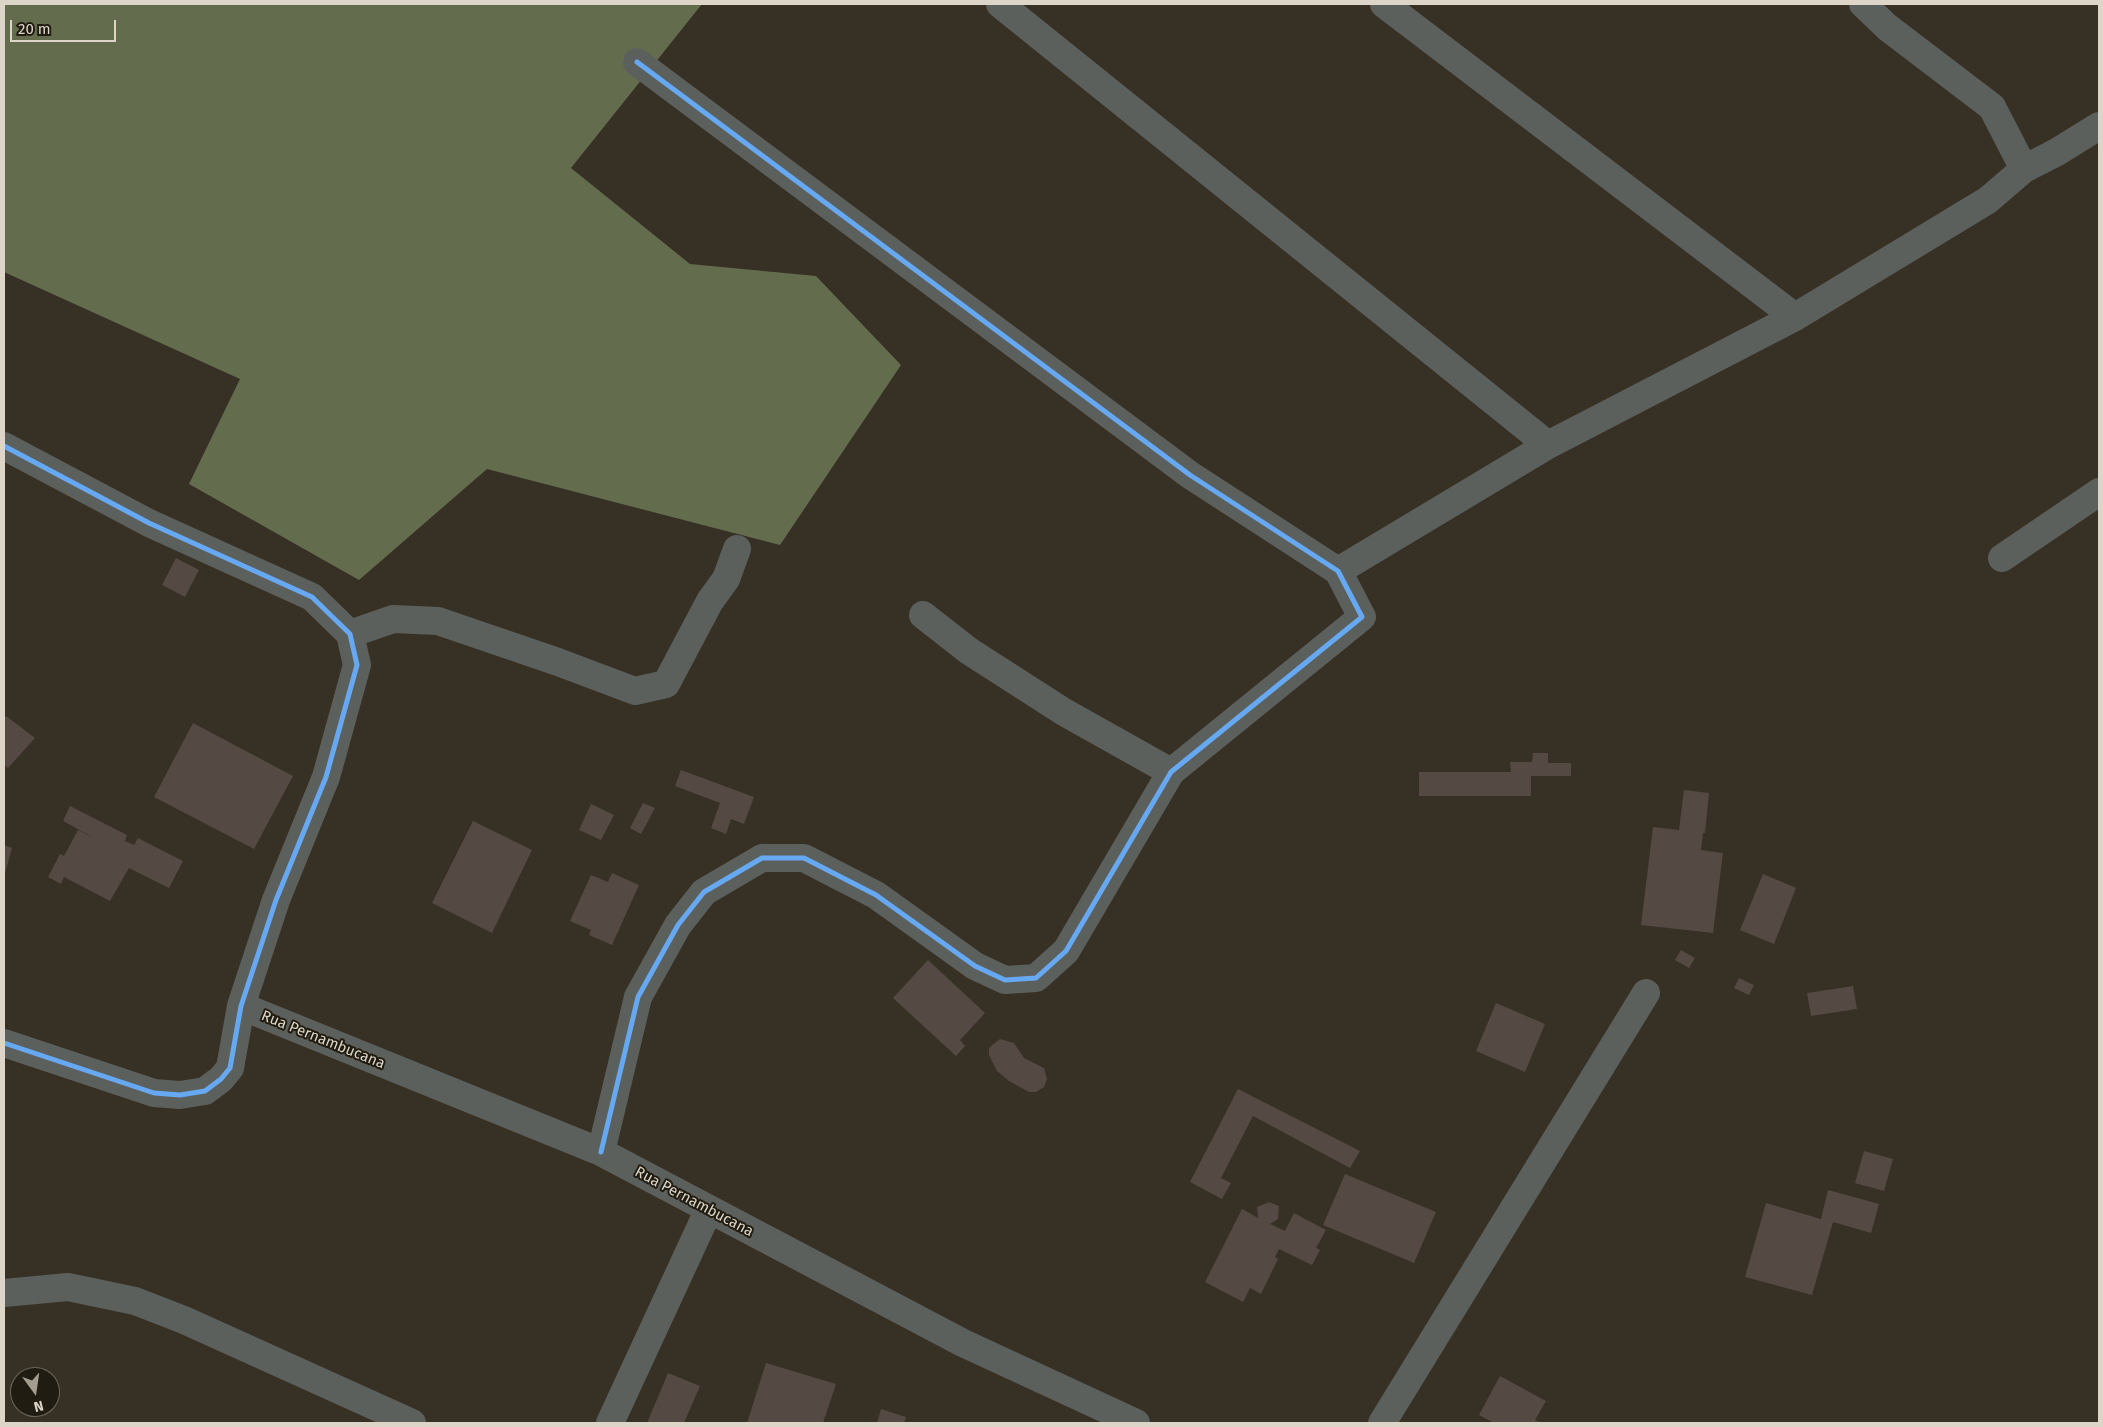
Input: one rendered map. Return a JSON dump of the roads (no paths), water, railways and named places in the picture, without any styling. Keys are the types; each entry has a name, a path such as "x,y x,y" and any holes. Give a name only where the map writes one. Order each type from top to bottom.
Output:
{"street":[{"path":"1000,4 1548,445"},
{"path":"1384,4 1795,317"},
{"path":"1863,4 1887,27 1992,107 2024,170"},
{"path":"601,1152 638,997 678,925 704,892 762,858 804,858 876,895 975,966 1005,980 1036,978 1066,951 1171,772 1362,617 1338,571 1190,475 637,62"},
{"path":"1338,571 1548,445 1795,317 1988,200 2024,170 2058,152 2099,126"},
{"path":"4,446 149,523 312,598 350,634 357,666 326,777 276,900 241,1006 230,1068 221,1080 205,1091 180,1095 154,1093 4,1042"},
{"path":"2002,558 2099,492"},
{"path":"350,634 393,619 438,622 558,662 635,691 666,684 710,601 726,579 737,549"},
{"path":"923,615 969,651 1064,712 1171,772"},
{"path":"1382,1423 1646,993"},
{"name":"Rua Pernambucana","path":"241,1006 601,1152 963,1343 1136,1423"},
{"path":"610,1423 709,1210"},
{"path":"4,1293 68,1286 135,1301 184,1320 298,1370 412,1423"}]}
